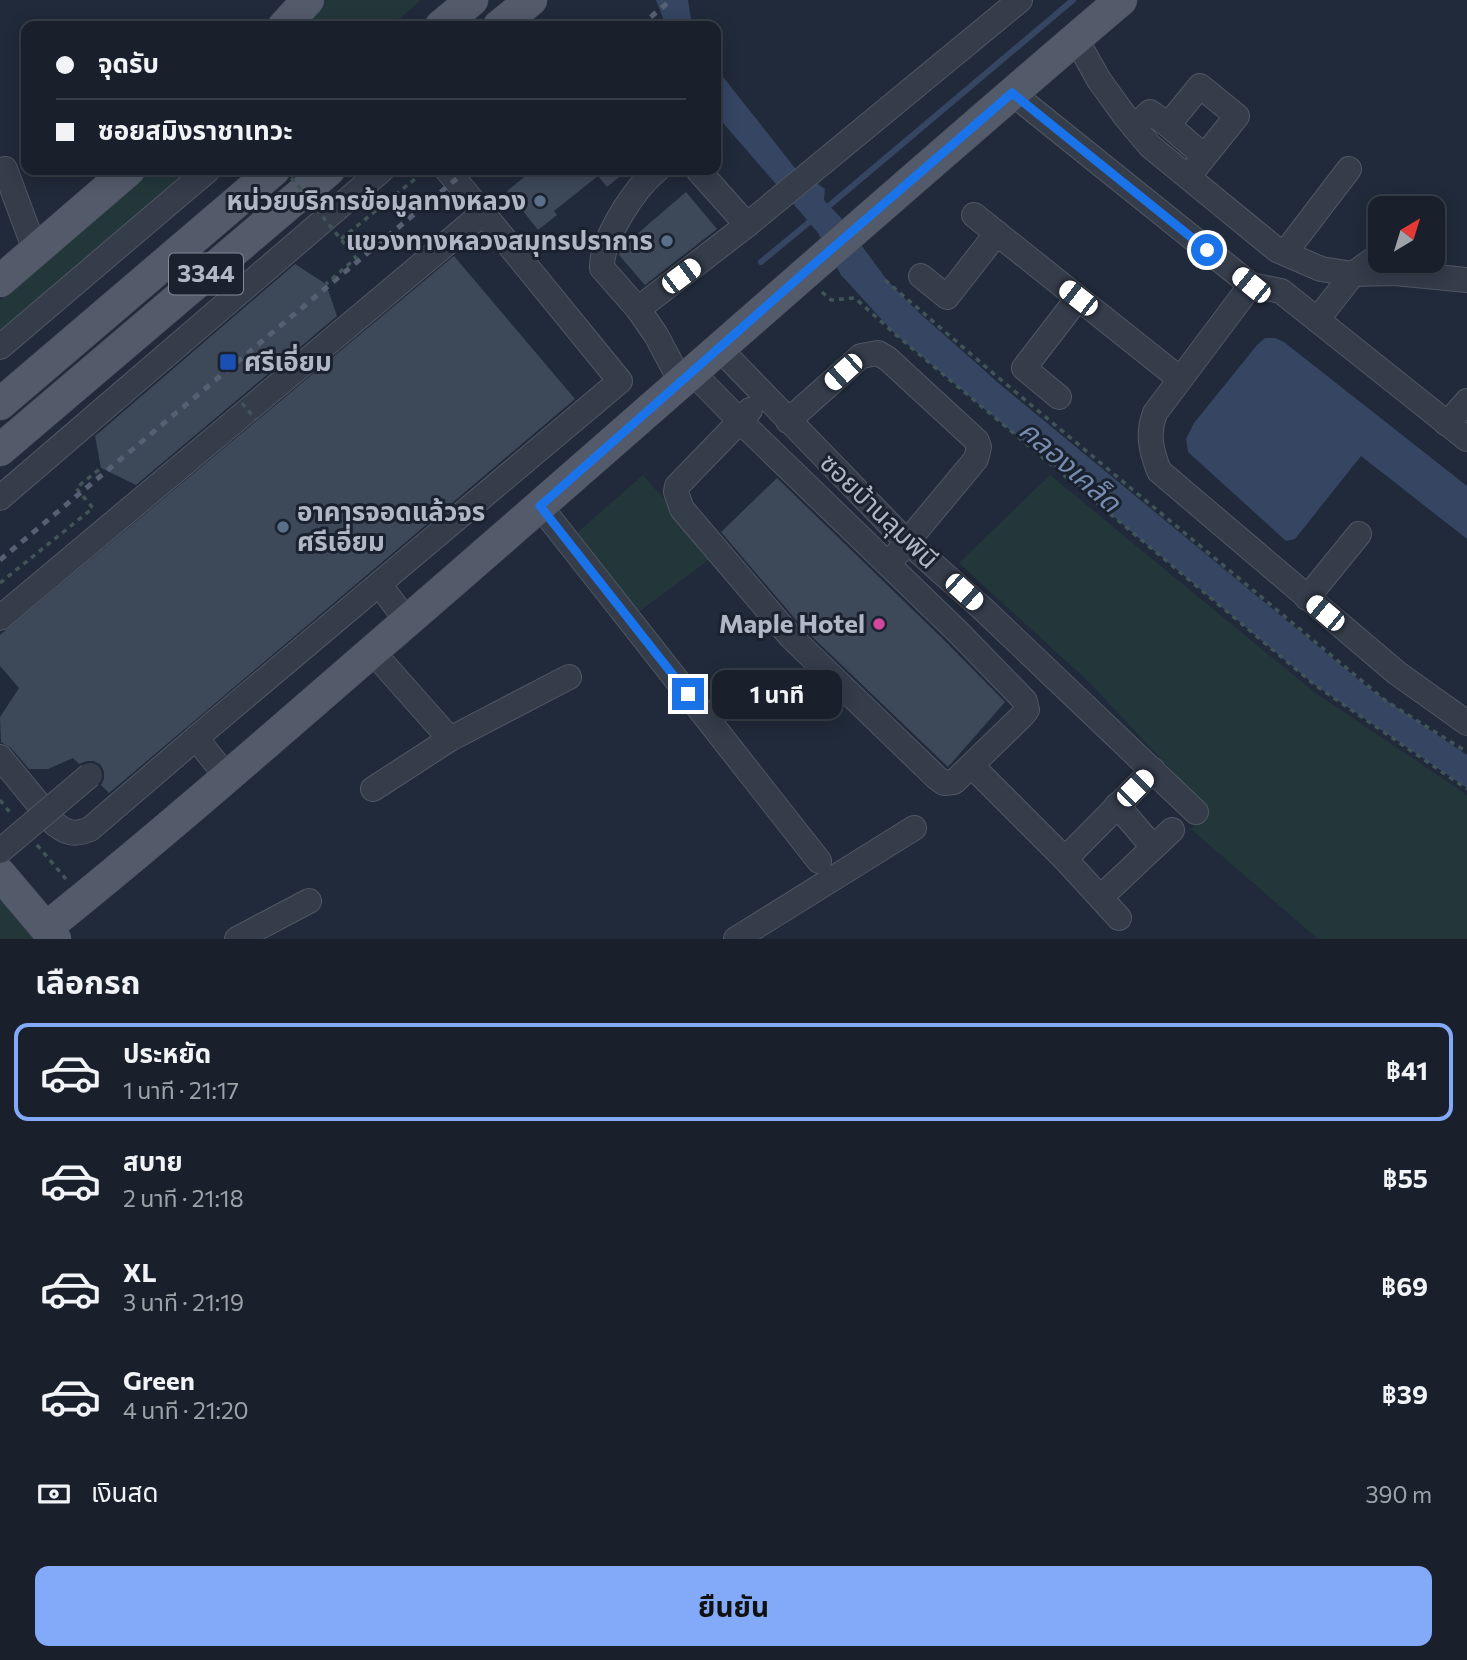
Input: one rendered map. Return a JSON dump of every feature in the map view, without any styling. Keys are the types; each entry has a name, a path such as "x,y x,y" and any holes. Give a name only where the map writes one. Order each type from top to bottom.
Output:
{"main road":[{"path":"447,21 472,0"},
{"path":"505,21 531,0"},
{"path":"0,874 50,934 83,899 540,506 811,266 1121,0"},
{"path":"0,281 123,175"},
{"name":"3344","path":"0,404 268,175"},
{"name":"3344","path":"0,450 323,175"}],"street":[{"path":"638,309 781,198 1020,0"},
{"path":"1076,38 1099,80 1150,146 1277,250 1321,269 1353,274 1395,273 1467,281"},
{"path":"1168,125 1200,86 1237,116 1188,177"},
{"path":"1012,93 1251,285 1281,291 1467,439"},
{"path":"1134,127 1150,112 1204,156"},
{"path":"5,169 35,250"},
{"path":"1285,253 1349,169"},
{"path":"0,347 202,175"},
{"path":"0,498 376,175"},
{"path":"0,757 55,824 65,832 78,834 90,829 620,381 451,175"},
{"path":"651,175 625,209 601,257 602,268 638,309 687,377 740,421 958,632 1025,701 1027,710 954,782 944,783 791,638 682,509 676,492 677,486 740,421 763,396"},
{"path":"702,175 747,225"},
{"path":"0,618 483,212"},
{"path":"974,215 1180,379"},
{"path":"921,276 947,297 997,233"},
{"path":"1317,320 1353,274 1368,263"},
{"path":"1251,285 1155,413 1150,427 1152,454 1159,471 1397,673 1467,723"},
{"path":"1059,397 1024,368 1078,298"},
{"name":"ซอยบ้านลุมพินี","path":"719,348 906,541 983,609 1196,812"},
{"path":"788,421 861,356 878,353 971,434 979,447 976,459 888,565"},
{"path":"1447,424 1467,401"},
{"path":"540,506 819,861"},
{"path":"1307,598 1359,534"},
{"path":"379,584 407,621"},
{"path":"958,632 983,609"},
{"path":"372,651 450,738"},
{"path":"373,789 450,738 569,677"},
{"path":"196,738 227,777"},
{"path":"1065,859 1153,770"},
{"path":"0,851 90,775"},
{"path":"981,775 1065,859 1119,918"},
{"path":"1117,806 1153,846"},
{"path":"736,939 914,828"},
{"path":"1101,897 1172,830"},
{"path":"237,939 309,901"}],"path":[{"path":"289,175 356,258 326,284"},
{"path":"341,239 420,175"},
{"path":"811,266 831,300 855,298 863,304 895,334 1315,685 1467,789"},
{"path":"885,280 1386,701 1467,752"},
{"path":"242,403 256,420"},
{"path":"0,583 93,508 76,488 102,468"},
{"path":"0,800 16,820"},
{"path":"33,840 83,899"}],"green space":[{"path":"327,0 421,0 397,21 308,21"},
{"path":"148,175 218,175 0,361 0,300"},
{"path":"643,475 714,556 637,613 577,533"},
{"path":"1050,475 1314,692 1467,795 1467,939 1318,939 1191,829 1208,809 1088,681 959,563"},
{"path":"0,892 40,939 0,939"}],"water":[{"path":"656,0 688,0 691,21 664,21"},
{"name":"คลองเคล็ด","path":"721,74 795,168 825,189 824,200 842,219 887,280 916,310 1002,386 1371,690 1467,755 1467,788 1315,685 895,334 841,275 818,233 721,121"},
{"path":"1265,338 1284,342 1467,486 1467,539 1361,456 1295,539 1286,541 1188,452 1186,439 1194,423"}],"building":[{"name":"หน่วยบริการข้อมูลทางหลวง","path":"527,175 622,175 607,187 598,176 554,211 557,215 538,230 507,191"},
{"name":"แขวงทางหลวงสมุทรปราการ","path":"686,192 717,229 645,285 619,255 622,247"},
{"name":"อาคารจอดแล้วจร ศรีเอี่ยม","path":"454,256 575,399 109,793 101,785 104,772 101,765 94,761 79,764 73,758 48,769 29,769 11,748 1,742 0,717 19,688 0,666 0,635"},
{"name":"ศรีเอี่ยม","path":"295,264 326,284 337,316 136,485 101,468 95,436"},
{"name":"Maple Hotel","path":"777,478 1005,702 948,767 802,627 721,532"}],"waterway":[{"path":"824,210 1073,0"},
{"path":"761,262 813,219"}],"railway":[{"path":"646,21 671,0"},
{"path":"0,560 461,175"}],"place":[{"name":"หน่วยบริการข้อมูลทางหลวง","path":"540,201"},
{"name":"แขวงทางหลวงสมุทรปราการ","path":"667,241"},
{"name":"ศรีเอี่ยม","path":"228,362"},
{"name":"อาคารจอดแล้วจร ศรีเอี่ยม","path":"283,527"},
{"name":"Maple Hotel","path":"879,624"}],"route":[{"path":"688,694 540,506 1012,93 1207,250"}]}
